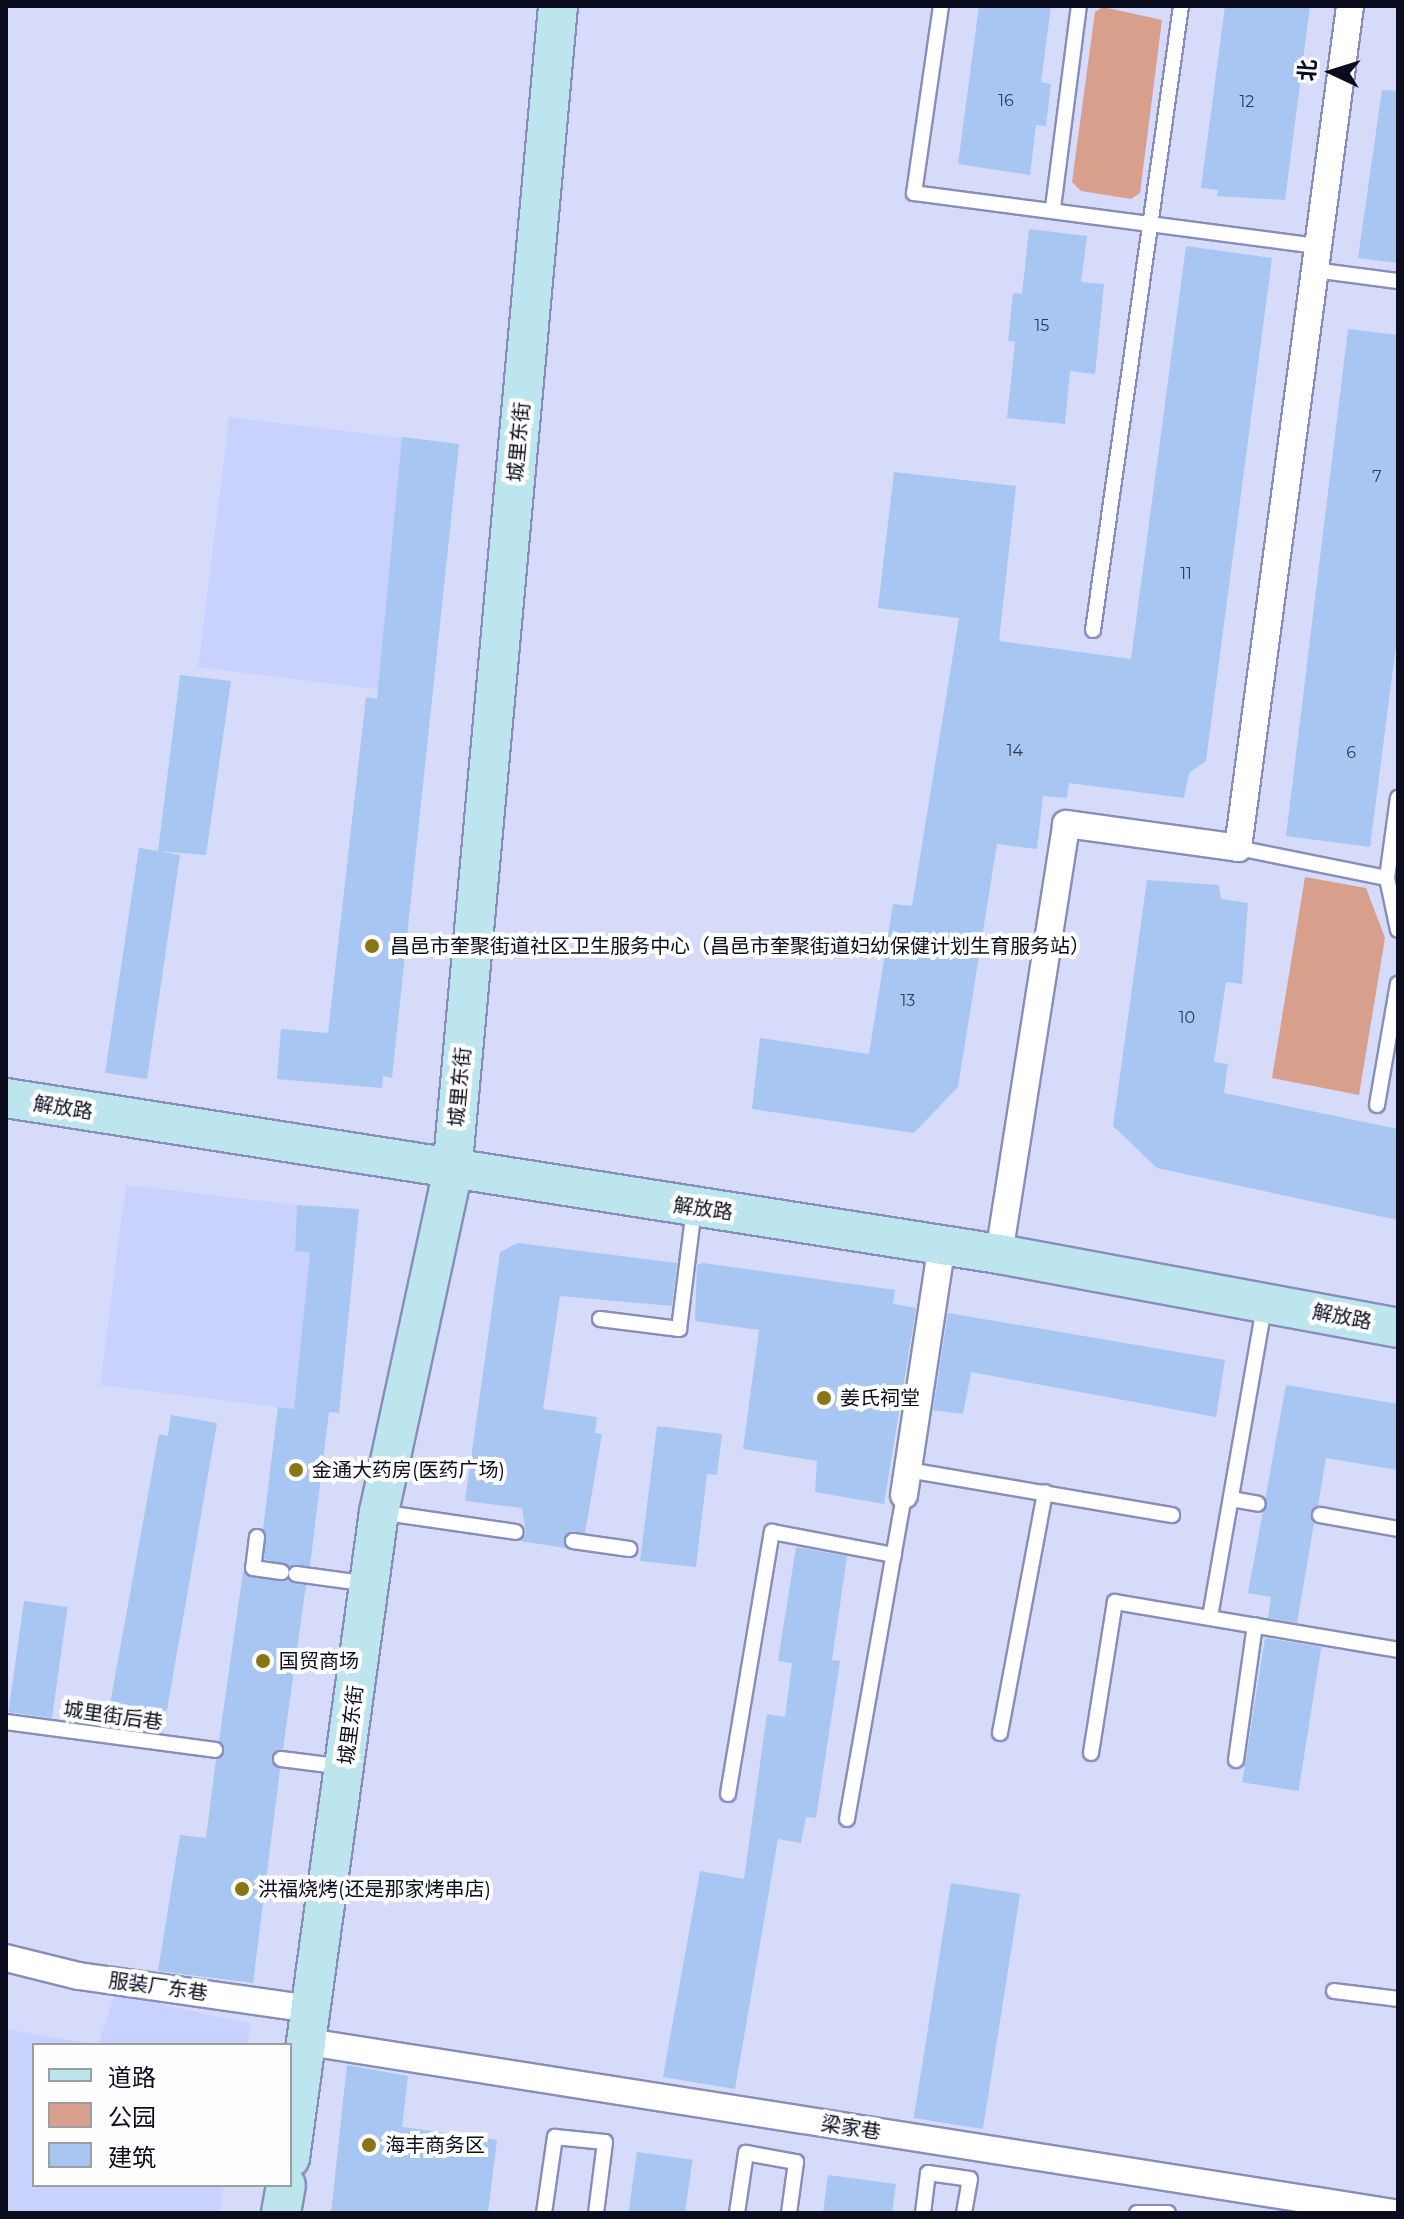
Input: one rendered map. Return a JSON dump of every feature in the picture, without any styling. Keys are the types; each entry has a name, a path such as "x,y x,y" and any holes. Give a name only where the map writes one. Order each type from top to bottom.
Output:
{"street":[{"name":"城里东街","path":"292,2145 379,1512 452,1173 558,6"},
{"path":"999,1254 1066,824 1238,848 1350,6"},
{"name":"解放路","path":"6,1098 452,1173 999,1254 1398,1328"},
{"path":"906,1483 942,1245"},
{"name":"服装厂东巷","path":"6,1958 310,2026"},
{"name":"梁家巷","path":"310,2026 1394,2213"},
{"path":"281,2213 286,2187"}],"lane":[{"path":"941,6 914,193 1150,222 1316,258 1398,281"},
{"path":"1053,208 1079,6"},
{"path":"1093,630 1181,6"},
{"path":"1398,798 1387,878 1398,930"},
{"path":"1238,848 1387,878"},
{"path":"1377,1105 1398,984"},
{"path":"600,1319 679,1329 694,1207"},
{"path":"1210,1617 1265,1302"},
{"path":"847,1819 906,1483 1045,1492 1172,1515"},
{"path":"1000,1733 1045,1492"},
{"path":"1231,1499 1258,1504"},
{"path":"379,1512 516,1532"},
{"path":"1320,1515 1398,1529"},
{"path":"728,1794 772,1532 894,1555"},
{"path":"257,1537 253,1568 370,1584"},
{"path":"573,1541 629,1549"},
{"path":"1091,1753 1115,1602 1398,1650"},
{"path":"1236,1760 1255,1625"},
{"name":"城里街后巷","path":"6,1722 215,1750"},
{"path":"281,1759 346,1767"},
{"path":"1334,1991 1398,1999"},
{"path":"544,2213 555,2137 605,2142 596,2213"},
{"path":"737,2213 746,2153 796,2162 789,2213"},
{"path":"923,2213 928,2173 970,2179 964,2213"},
{"path":"1137,2213 1168,2213"}],"shaded area":[{"path":"229,417 459,445 429,695 198,667"},
{"path":"126,1185 297,1205 295,1251 310,1253 294,1409 100,1385"},
{"path":"115,1994 251,2024 247,2043 99,2043"},
{"path":"6,2029 86,2043 32,2043 32,2187 224,2187 219,2213 6,2213"}],"green space":[{"path":"1103,7 1162,20 1140,193 1131,199 1081,191 1072,182 1095,12"},
{"path":"1305,877 1366,888 1385,938 1359,1095 1272,1078"}],"building":[{"path":"979,6 1051,6 1041,82 1051,84 1046,126 1036,125 1030,175 958,164"},
{"path":"1225,6 1310,6 1285,200 1217,196 1218,190 1201,188"},
{"path":"1382,90 1398,91 1398,263 1358,258"},
{"path":"1029,229 1087,236 1081,282 1104,284 1095,374 1070,371 1065,424 1007,418 1015,342 1008,341 1013,293 1022,294"},
{"path":"1186,246 1272,258 1206,761 1189,773 1184,798 1069,783 1067,798 1043,796 1037,849 997,844 958,1087 914,1133 752,1109 760,1038 869,1054 893,904 912,906 959,618 878,608 894,472 1016,486 999,641 1131,659"},
{"path":"1348,329 1398,335 1398,630 1370,847 1286,836"},
{"path":"402,437 459,444 392,1078 383,1076 382,1088 277,1079 281,1029 328,1033 366,697 377,699"},
{"path":"180,675 231,681 206,855 158,851"},
{"path":"139,848 180,855 147,1079 105,1073"},
{"path":"1147,880 1219,885 1221,899 1248,903 1242,984 1226,982 1214,1062 1228,1064 1224,1093 1398,1129 1398,1220 1157,1168 1113,1126"},
{"path":"297,1205 359,1209 339,1413 329,1412 310,1566 290,1566 264,1559 263,1529 278,1407 294,1409 310,1253 295,1251"},
{"path":"518,1243 677,1263 672,1306 560,1296 543,1409 597,1417 595,1433 602,1434 585,1533 566,1534 566,1548 520,1541 526,1533 522,1508 465,1501 500,1252"},
{"path":"703,1263 895,1290 893,1304 916,1308 884,1504 815,1492 817,1461 743,1449 759,1330 695,1321 697,1265"},
{"path":"948,1313 1225,1360 1216,1417 971,1372 963,1414 933,1410"},
{"path":"1286,1385 1398,1404 1398,1470 1326,1458 1318,1505 1310,1514 1314,1523 1297,1623 1268,1618 1271,1597 1248,1593"},
{"path":"171,1415 217,1423 163,1733 114,1725 117,1705 110,1704 159,1434 168,1436"},
{"path":"657,1426 722,1434 717,1475 707,1474 696,1567 640,1561"},
{"path":"796,1547 847,1556 832,1660 840,1661 816,1818 806,1817 801,1843 778,1839 735,2089 663,2077 700,1871 744,1879 767,1714 785,1717 792,1663 778,1661"},
{"path":"243,1572 306,1585 283,1749 271,1757 280,1769 253,1983 158,1971 180,1835 206,1838 216,1760 225,1752 219,1741"},
{"path":"24,1601 68,1607 52,1718 8,1712"},
{"path":"1265,1638 1321,1647 1298,1791 1242,1782"},
{"path":"951,1883 1020,1894 983,2129 914,2118"},
{"path":"347,2065 408,2076 402,2127 497,2140 488,2213 331,2213"},
{"path":"637,2152 692,2160 685,2213 628,2213"},
{"path":"828,2175 896,2184 892,2213 823,2213"}],"place":[{"name":"昌邑市奎聚街道社区卫生服务中心（昌邑市奎聚街道妇幼保健计划生育服务站）","path":"372,946"},
{"name":"姜氏祠堂","path":"824,1398"},
{"name":"金通大药房(医药广场)","path":"296,1470"},
{"name":"国贸商场","path":"263,1661"},
{"name":"洪福烧烤(还是那家烤串店)","path":"242,1889"},
{"name":"海丰商务区","path":"369,2145"}]}
